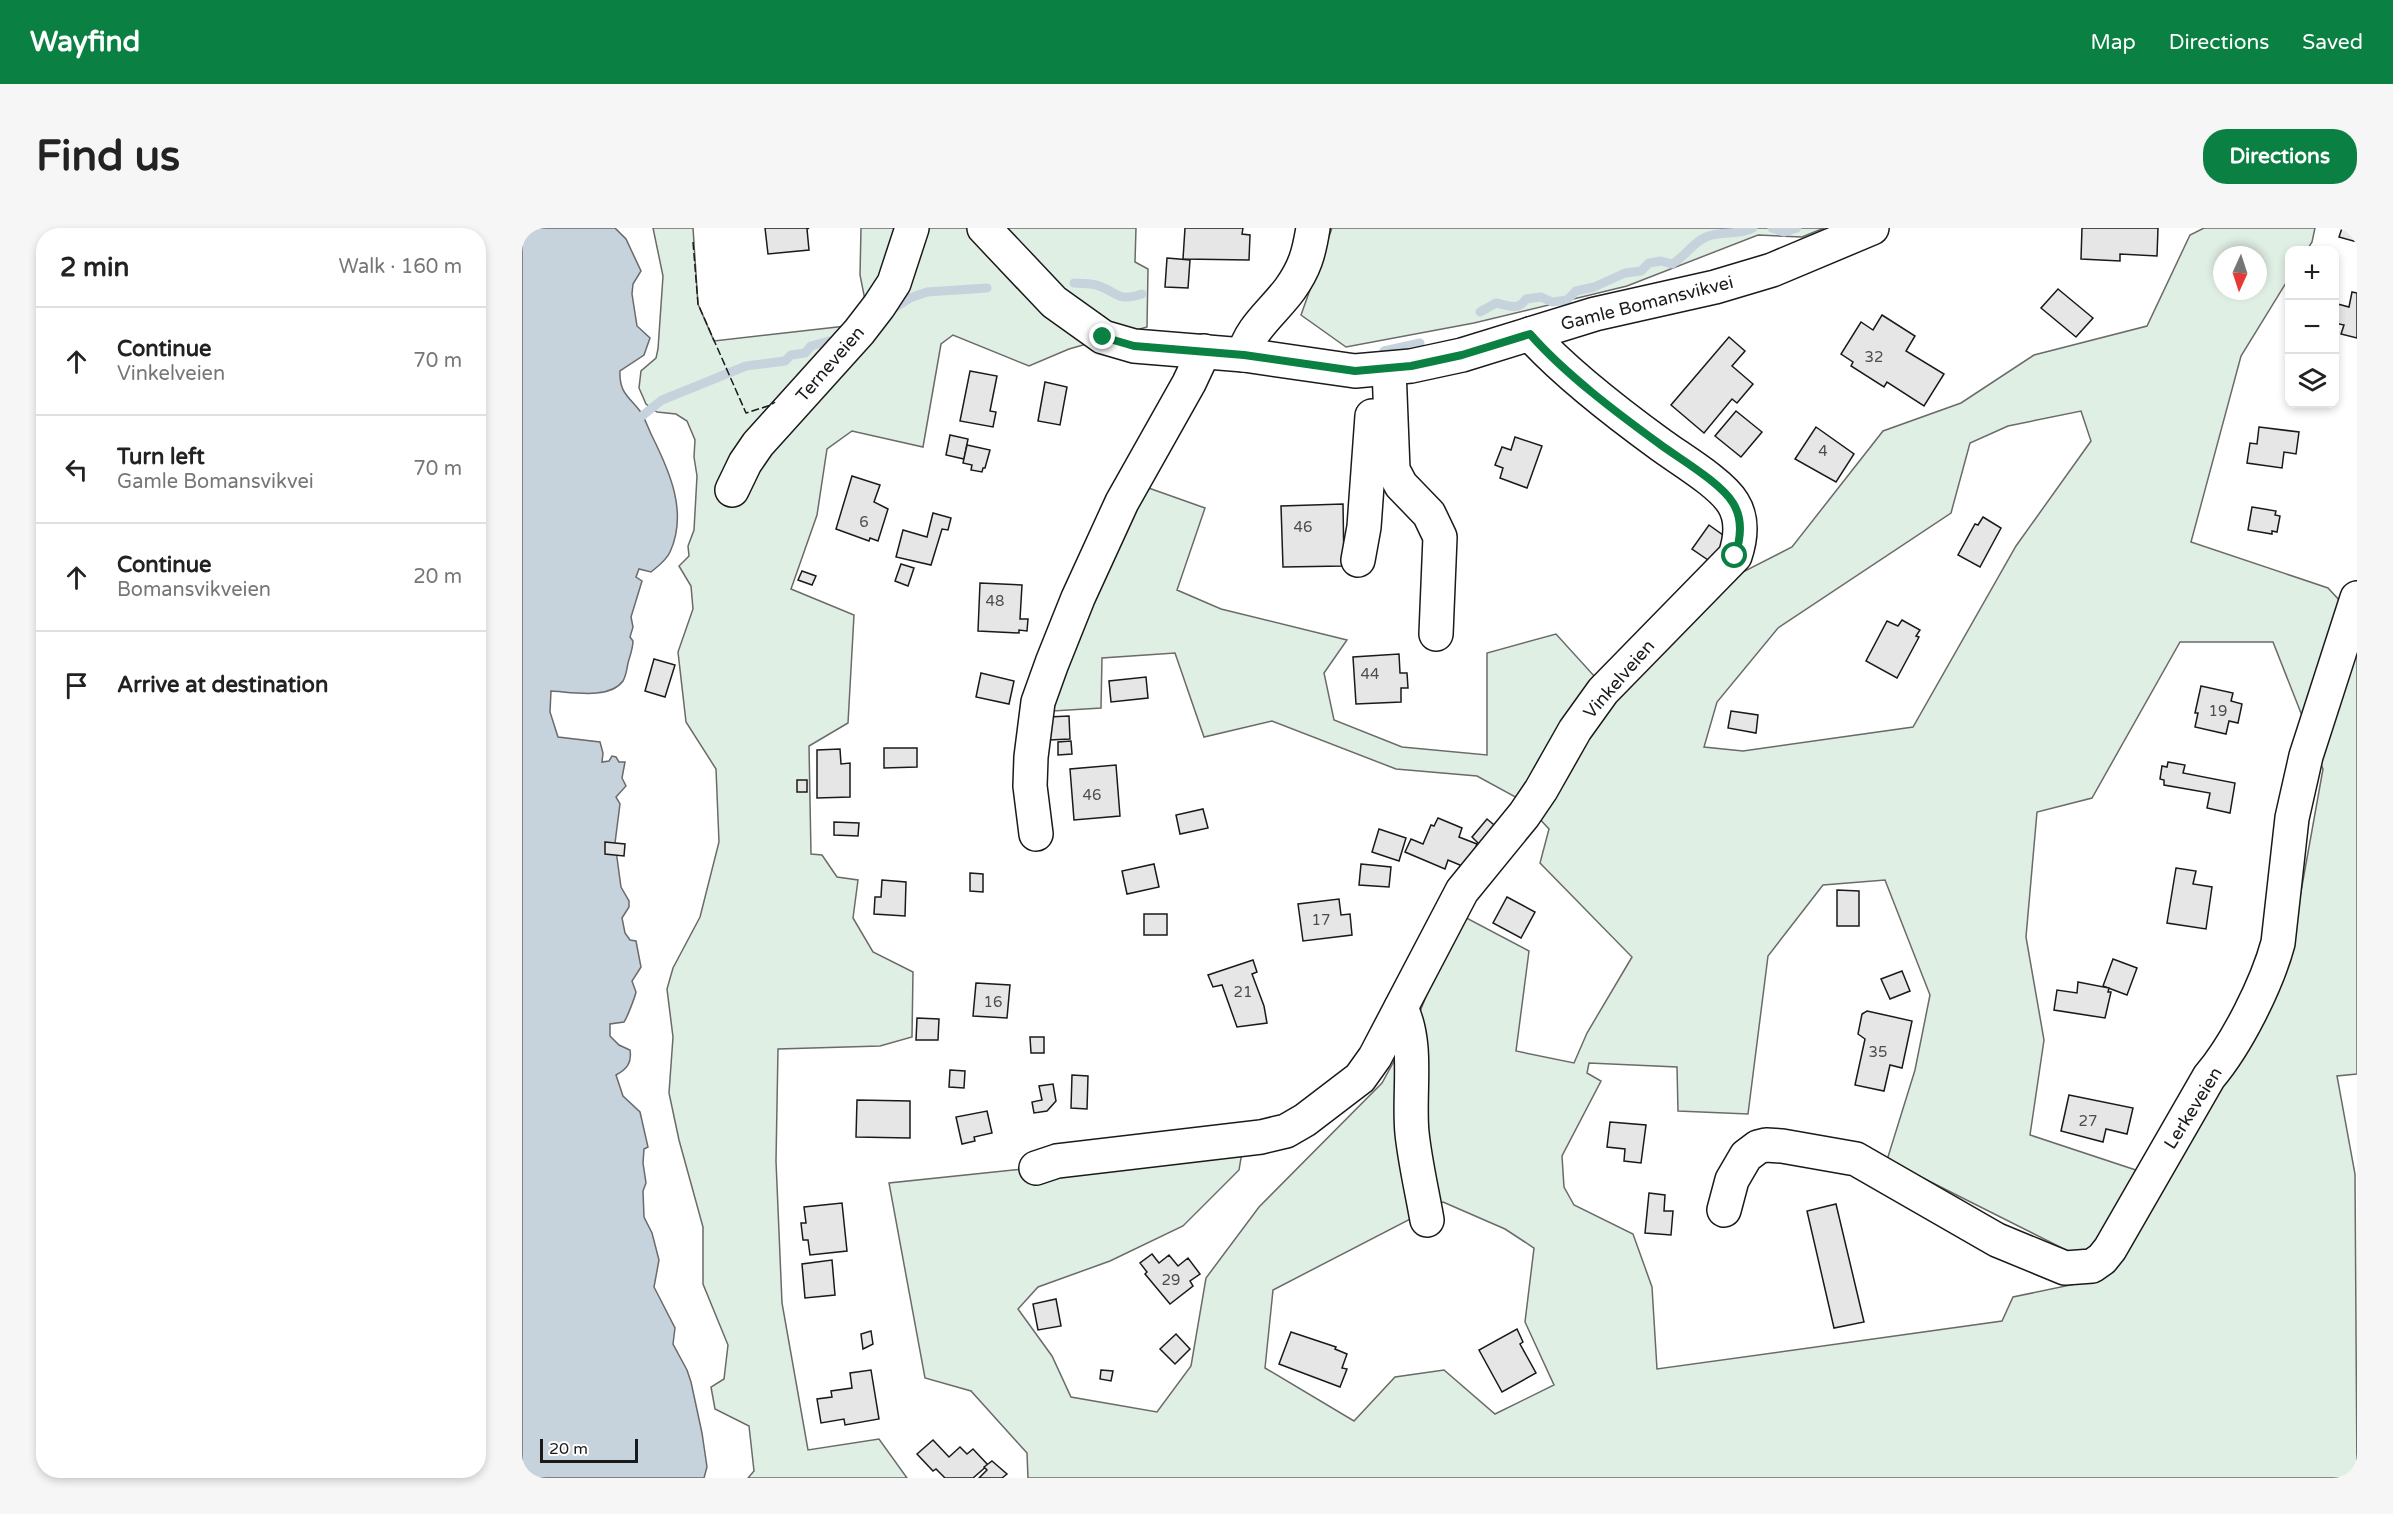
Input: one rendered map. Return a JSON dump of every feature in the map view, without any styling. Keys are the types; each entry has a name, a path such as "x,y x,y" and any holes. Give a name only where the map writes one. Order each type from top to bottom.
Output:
{"street":[{"name":"Terneveien","path":"732,490 745,463 758,444 859,332 879,306 894,283 912,228"},
{"name":"Gamle Bomansvikvei","path":"984,228 1054,302 1103,337 1134,346 1244,355 1341,370 1377,369 1462,355 1595,314 1715,287 1772,270 1872,228"},
{"path":"1244,355 1246,341 1290,289 1309,258 1313,228"},
{"name":"Vinkelveien","path":"1036,1168 1057,1161 1286,1131 1360,1078 1375,1057 1462,891 1524,815 1575,730 1603,691 1735,556 1738,547 1739,517 1732,501 1722,490 1655,441 1565,369 1530,334"},
{"path":"1036,834 1030,786 1038,702 1078,598 1122,502 1190,383 1204,351"},
{"path":"1358,560 1364,527 1377,369"},
{"path":"1377,369 1393,470 1401,485 1429,514 1440,537 1436,634"},
{"name":"Lerkeveien","path":"1724,1210 1736,1171 1746,1156 1758,1147 1766,1145 1817,1151 1856,1159 1997,1240 2054,1265 2080,1268 2092,1266 2102,1259 2110,1249 2209,1077 2220,1064 2250,1011 2273,962 2278,943 2292,818 2306,756 2357,598"},
{"path":"1401,1008 1406,1017 1410,1047 1412,1132 1427,1220"}],"green space":[{"path":"653,228 693,228 698,304 714,341 846,326 866,305 860,275 861,228 1136,228 1135,262 1148,269 1147,327 1069,349 1029,366 953,335 941,344 923,447 852,431 827,449 817,515 791,589 854,615 848,723 809,746 811,854 822,855 837,877 858,880 853,918 873,952 913,972 912,1037 880,1046 778,1049 776,1161 782,1303 808,1450 879,1439 907,1478 748,1478 754,1471 749,1426 715,1409 711,1387 724,1379 728,1345 703,1284 703,1227 679,1140 669,1093 673,1037 667,989 673,968 700,917 719,842 716,769 686,722 678,652 693,609 691,586 679,566 689,556 688,546 694,530 697,476 694,457 695,440 687,421 676,414 657,412 646,404 639,388 641,371 656,358 658,349 663,276"},
{"path":"1332,228 1824,228 1802,237 1758,235 1627,286 1474,323 1346,347 1301,315"},
{"path":"2204,228 2315,228 2310,246 2285,246 2285,284 2241,356 2191,542 2328,588 2353,615 2357,605 2357,1074 2337,1076 2355,1174 2357,1478 1028,1478 1027,1453 971,1391 925,1378 889,1183 1243,1146 1239,1170 1183,1226 1110,1261 1038,1287 1018,1309 1052,1356 1071,1397 1157,1412 1191,1366 1206,1278 1259,1207 1382,1083 1417,1019 1459,914 1529,951 1516,1051 1574,1063 1587,1033 1632,957 1540,863 1549,829 1523,801 1477,776 1396,769 1272,721 1204,737 1175,653 1102,658 1101,708 1053,711 1063,652 1143,486 1205,508 1177,590 1221,609 1347,640 1324,673 1334,720 1402,747 1487,755 1487,653 1556,634 1615,699 1729,579 1792,547 1883,431 1961,403 2034,355 2147,326 2190,235","holes":["2081,411 2091,441 2016,546 1913,727 1743,751 1704,747 1717,702 1778,628 1951,513 1970,443 2008,426","2180,642 2273,642 2323,769 2288,964 2163,1179 2030,1135 2044,1040 2026,937 2037,812 2092,798","1885,880 1930,995 1915,1070 1887,1160 2068,1251 2080,1283 2013,1297 2002,1321 1657,1369 1652,1287 1633,1234 1574,1205 1564,1187 1562,1156 1601,1081 1587,1073 1589,1063 1677,1067 1678,1111 1748,1114 1768,956 1823,885","1443,1202 1505,1229 1534,1248 1525,1322 1554,1385 1495,1414 1444,1370 1395,1377 1354,1421 1265,1368 1273,1290"]}],"shaded area":[{"path":"522,228 615,228 626,239 641,271 633,284 632,294 637,326 650,338 644,355 620,371 621,384 625,393 642,414 659,450 670,478 677,508 675,537 668,555 651,572 639,569 636,577 642,581 631,617 633,627 630,637 633,644 623,681 609,691 599,693 551,691 550,712 558,737 600,742 603,753 602,762 609,761 612,756 616,757 619,762 625,762 622,778 626,786 616,797 620,804 615,843 621,887 629,901 629,907 622,918 625,933 630,940 636,941 641,967 632,981 636,992 633,1003 624,1022 610,1024 610,1036 619,1045 630,1050 628,1065 616,1075 623,1096 640,1112 648,1147 644,1149 643,1163 646,1183 643,1191 644,1217 652,1233 659,1260 654,1287 675,1328 673,1344 691,1382 707,1467 704,1478 522,1478"}],"building":[{"path":"765,228 809,228 807,229 809,250 768,254"},
{"path":"1185,228 1243,228 1242,234 1250,235 1249,260 1183,259"},
{"path":"2082,228 2158,228 2157,256 2120,254 2120,261 2081,259"},
{"path":"2342,228 2357,228 2357,242 2339,237"},
{"path":"1167,258 1190,260 1188,288 1165,287"},
{"path":"2058,289 2093,318 2076,337 2041,308"},
{"path":"2352,292 2357,293 2357,338 2341,334 2344,325 2339,324 2339,304 2349,307"},
{"path":"1882,315 1915,336 1906,351 1944,374 1924,406 1887,382 1884,387 1851,366 1853,362 1841,354 1861,322 1873,330"},
{"path":"1729,337 1745,351 1732,366 1753,384 1737,403 1732,399 1704,433 1671,405"},
{"path":"970,371 997,376 990,411 996,412 993,427 960,421"},
{"path":"1045,382 1067,387 1060,425 1038,421"},
{"path":"1736,411 1762,432 1741,457 1715,436"},
{"path":"1816,427 1854,454 1836,482 1795,459"},
{"path":"2259,427 2299,432 2296,454 2284,452 2282,468 2247,463 2250,443 2257,444"},
{"path":"950,435 968,439 964,459 946,455"},
{"path":"1515,437 1542,446 1527,488 1500,478 1503,468 1495,465 1502,447 1511,450"},
{"path":"967,445 990,450 982,472 971,470 972,465 963,463"},
{"path":"852,476 880,485 874,502 888,509 878,541 870,538 869,541 836,529"},
{"path":"1343,504 1344,566 1283,567 1281,506"},
{"path":"2252,507 2276,511 2275,515 2280,516 2277,532 2272,531 2272,534 2248,530"},
{"path":"933,513 951,518 948,530 942,529 931,565 896,557 903,530 927,537"},
{"path":"1983,517 2001,528 1980,567 1958,555 1975,524 1978,525"},
{"path":"1709,525 1727,538 1711,562 1692,549"},
{"path":"901,564 914,568 908,586 895,581"},
{"path":"802,571 816,576 812,585 798,580"},
{"path":"980,583 1022,585 1020,619 1028,619 1027,631 1019,630 1019,633 978,631"},
{"path":"1902,620 1920,630 1916,636 1919,637 1897,678 1866,661 1887,621 1898,626"},
{"path":"1399,654 1400,673 1407,673 1408,688 1401,688 1401,702 1356,704 1353,657"},
{"path":"654,659 675,665 665,697 645,691"},
{"path":"981,673 1014,681 1009,704 976,697"},
{"path":"1146,677 1148,698 1111,702 1109,681"},
{"path":"2201,686 2233,693 2231,701 2242,704 2238,723 2229,721 2226,734 2195,727 2198,713 2195,713"},
{"path":"1731,711 1758,715 1756,733 1728,728"},
{"path":"1069,716 1070,739 1049,740 1048,717"},
{"path":"1071,741 1072,754 1058,755 1058,742"},
{"path":"884,748 917,748 917,767 884,768"},
{"path":"840,749 841,764 850,763 850,797 817,798 817,750"},
{"path":"2168,762 2185,765 2183,773 2235,783 2230,813 2207,808 2210,793 2164,785 2164,780 2160,779 2162,766 2167,767"},
{"path":"1116,765 1120,816 1074,820 1070,769"},
{"path":"797,780 807,780 807,792 797,792"},
{"path":"1203,809 1208,828 1180,834 1176,815"},
{"path":"1438,818 1462,828 1459,837 1477,844 1467,868 1448,860 1445,869 1405,852 1411,839 1423,844 1431,825 1434,826"},
{"path":"1487,819 1499,829 1483,848 1472,837"},
{"path":"834,822 859,823 858,836 834,835"},
{"path":"1379,829 1406,838 1399,861 1372,852"},
{"path":"605,842 625,844 624,856 605,854"},
{"path":"1154,864 1159,887 1127,894 1122,871"},
{"path":"1361,864 1391,867 1389,887 1359,885"},
{"path":"2176,868 2196,871 2193,884 2212,887 2206,929 2167,923"},
{"path":"970,873 983,874 983,892 970,891"},
{"path":"882,880 906,882 905,916 874,914 875,897 881,897"},
{"path":"1837,890 1859,891 1859,926 1837,926"},
{"path":"1507,897 1535,912 1521,938 1493,923"},
{"path":"1339,899 1341,915 1350,914 1352,935 1303,941 1298,904"},
{"path":"1144,914 1167,914 1167,935 1144,935"},
{"path":"2113,959 2137,968 2127,995 2103,986"},
{"path":"1253,960 1257,972 1252,974 1264,1006 1267,1023 1237,1027 1222,985 1213,987 1208,975"},
{"path":"1902,971 1910,991 1890,999 1881,979"},
{"path":"2078,982 2109,988 2108,992 2111,992 2105,1018 2054,1010 2057,990 2077,993"},
{"path":"976,983 1010,985 1007,1018 973,1016"},
{"path":"1867,1011 1912,1021 1902,1068 1890,1065 1884,1091 1855,1085 1865,1039 1858,1034 1862,1014"},
{"path":"917,1018 939,1019 938,1040 916,1040"},
{"path":"1030,1037 1044,1037 1044,1053 1031,1053"},
{"path":"950,1070 965,1071 964,1088 949,1087"},
{"path":"1072,1075 1088,1076 1087,1109 1071,1108"},
{"path":"1053,1084 1056,1101 1047,1111 1034,1113 1032,1102 1042,1100 1039,1086"},
{"path":"2069,1095 2133,1108 2127,1134 2106,1129 2103,1142 2061,1131"},
{"path":"857,1100 910,1101 910,1138 856,1137"},
{"path":"987,1111 992,1133 974,1137 975,1141 962,1144 956,1117"},
{"path":"1610,1122 1646,1125 1641,1163 1624,1161 1625,1149 1607,1147"},
{"path":"1649,1193 1665,1195 1664,1211 1673,1211 1671,1235 1645,1233"},
{"path":"842,1203 847,1251 810,1255 808,1240 803,1240 801,1223 806,1223 804,1207"},
{"path":"1836,1204 1864,1322 1834,1328 1807,1211"},
{"path":"1152,1254 1159,1263 1169,1255 1178,1266 1188,1258 1200,1274 1190,1281 1193,1286 1170,1304 1145,1274 1147,1272 1140,1263"},
{"path":"832,1260 835,1295 805,1298 802,1264"},
{"path":"1056,1299 1061,1326 1038,1330 1033,1304"},
{"path":"1517,1329 1523,1342 1520,1344 1536,1373 1502,1392 1479,1350"},
{"path":"871,1331 873,1344 863,1349 861,1334"},
{"path":"1291,1332 1336,1347 1335,1349 1347,1354 1342,1368 1347,1369 1340,1387 1279,1364"},
{"path":"1176,1334 1190,1349 1175,1364 1160,1349"},
{"path":"871,1370 879,1419 845,1425 844,1419 821,1423 817,1399 832,1397 831,1391 852,1388 850,1373"},
{"path":"1101,1370 1113,1371 1111,1381 1100,1379"},
{"path":"933,1440 949,1457 960,1447 967,1454 973,1449 988,1465 973,1478 945,1478 936,1469 933,1471 917,1454"},
{"path":"992,1461 1007,1474 1002,1478 979,1478 987,1470 984,1467"}],"waterway":[{"path":"1480,312 1496,303 1513,307 1520,305 1526,299 1541,297 1552,302 1567,300 1576,291 1594,287 1625,273 1641,271 1649,263 1661,261 1672,264 1706,237 1742,232 1753,228"},
{"path":"1772,228 1784,232 1797,228"},
{"path":"1074,283 1096,285 1123,297 1142,294"},
{"path":"890,311 910,298 927,292 987,288"},
{"path":"642,416 662,400 746,366 785,361 791,355 805,353 811,346 829,341"},
{"path":"1384,351 1420,343"}],"fence":[{"path":"693,242 698,304 746,413 775,402"}],"route":[{"path":"1103,337 1134,346 1244,355 1355,371 1411,366 1462,355 1530,334 1565,369 1655,441 1722,490 1732,501 1739,517 1738,547 1735,556"}]}
